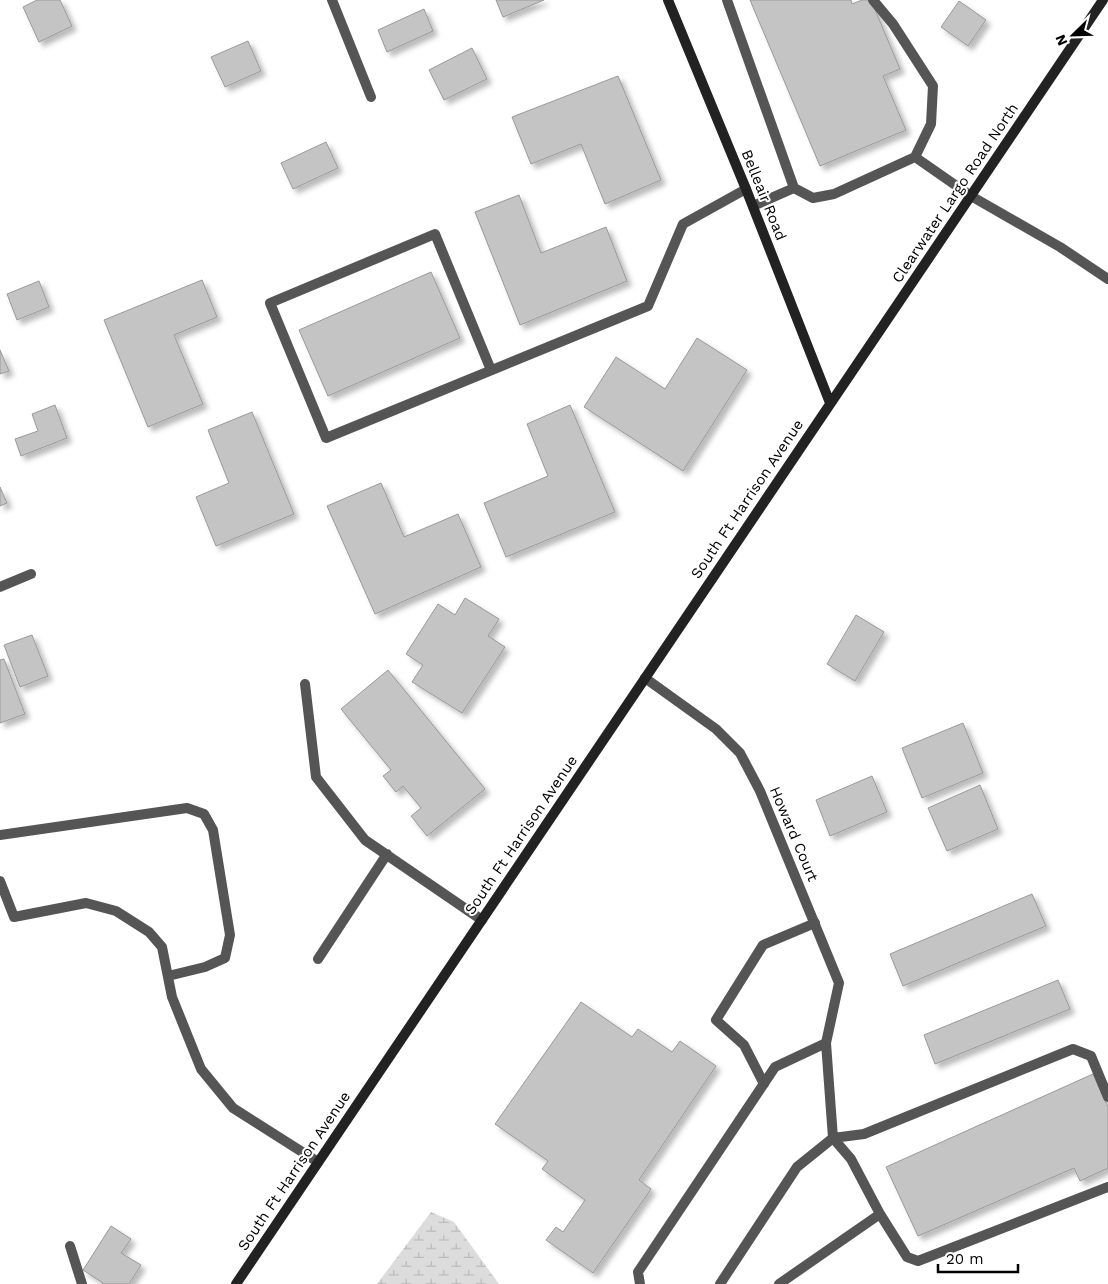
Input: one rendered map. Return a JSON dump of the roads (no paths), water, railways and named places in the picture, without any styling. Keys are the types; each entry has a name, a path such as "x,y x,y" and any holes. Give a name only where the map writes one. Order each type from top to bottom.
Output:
{"main road":[{"name":"Belleair Road","path":"668,0 753,206 830,403"},
{"name":"Clearwater Largo Road North","path":"830,403 1103,0"},
{"name":"South Ft Harrison Avenue","path":"236,1284 830,403"}],"street":[{"path":"332,0 371,97"},
{"path":"726,0 794,188 813,198 834,194 915,157 931,124 933,86 892,24 873,0"},
{"path":"915,157 972,196 1060,247 1108,279"},
{"path":"753,206 794,188"},
{"path":"492,370 435,234 270,303 326,438 492,370 648,306 683,224 746,189"},
{"path":"0,588 31,574"},
{"name":"Howard Court","path":"645,678 716,729 740,753 760,791 815,923 839,983 826,1043 833,1138"},
{"path":"305,684 316,777 365,840 482,920"},
{"path":"0,835 187,808 204,814 213,830 230,936 225,958 206,967 168,976"},
{"path":"318,958 387,854"},
{"path":"0,881 14,917 86,903 116,911 148,932 162,947 172,997 201,1069 233,1108 318,1162"},
{"path":"764,1084 744,1045 716,1020 763,945 815,923"},
{"path":"640,1284 638,1272 775,1067 826,1043"},
{"path":"720,1284 797,1168 833,1138 864,1134 1073,1049 1091,1056 1108,1097"},
{"path":"833,1138 851,1159 880,1214 906,1257 918,1261 1108,1187"},
{"path":"779,1284 880,1214"},
{"path":"70,1246 82,1284"}]}
